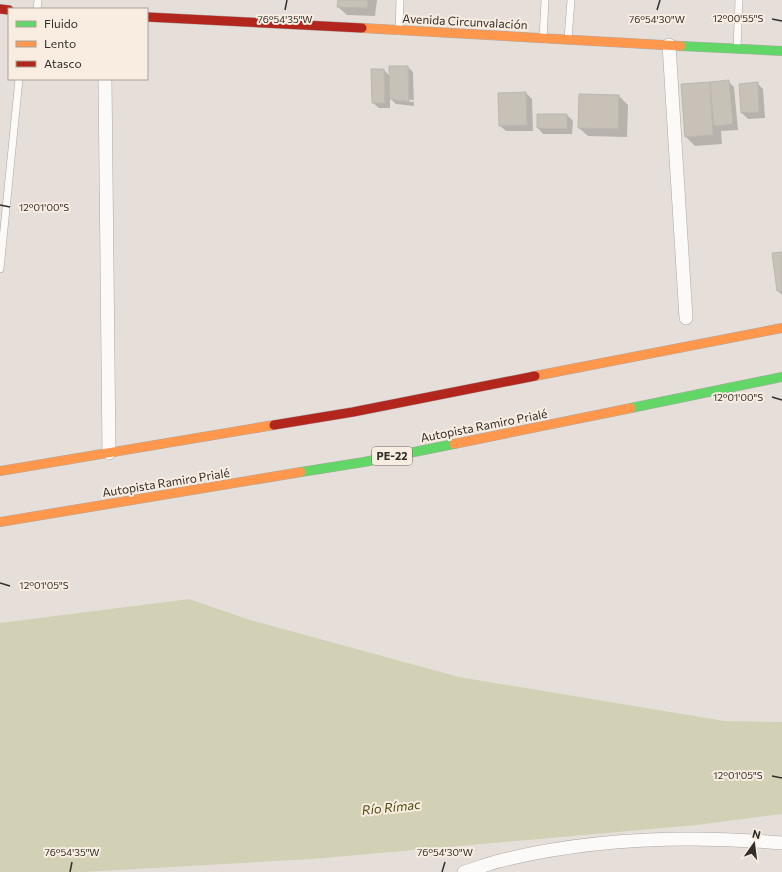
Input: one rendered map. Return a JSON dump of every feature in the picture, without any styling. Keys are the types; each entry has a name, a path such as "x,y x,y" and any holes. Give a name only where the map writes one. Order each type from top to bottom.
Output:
{"main road":[{"name":"Avenida Circunvalación","path":"148,17 782,51"},
{"path":"0,471 353,412 782,328"},
{"name":"Autopista Ramiro Prialé","path":"0,522 364,462 782,377"}],"street":[{"path":"669,45 686,318"},
{"path":"105,80 109,453"},
{"path":"464,872 538,853 618,843 703,839 782,843"}],"lane":[{"path":"399,31 400,0"},
{"path":"543,38 545,0"},
{"path":"568,40 571,0"},
{"path":"737,49 739,0"},
{"path":"0,269 19,80"}],"water":[{"name":"Río Rímac","path":"189,599 250,620 459,677 725,721 782,722 782,814 697,825 313,859 83,872 0,872 0,623"}],"building":[{"path":"338,0 368,0 367,8 337,7"},
{"path":"389,66 408,66 409,101 390,99"},
{"path":"371,69 384,69 385,103 372,103"},
{"path":"729,80 733,124 714,126 710,82"},
{"path":"710,82 713,135 685,137 681,84"},
{"path":"758,82 759,112 741,113 739,84"},
{"path":"526,92 527,125 499,126 498,93"},
{"path":"579,94 619,95 618,129 578,128"},
{"path":"537,114 567,114 567,129 537,128"},
{"path":"782,252 782,291 777,291 772,253"}],"traffic: fast":[{"path":"681,46 782,51"},
{"path":"631,408 782,377"},
{"path":"301,472 364,462 454,444"}],"traffic: slow":[{"path":"362,28 681,46"},
{"path":"535,376 782,328"},
{"path":"454,444 631,408"},
{"path":"0,471 274,425"},
{"path":"0,522 301,472"}],"traffic: jam":[{"path":"0,9 8,10"},
{"path":"148,17 362,28"},
{"path":"274,425 353,412 535,376"}]}
